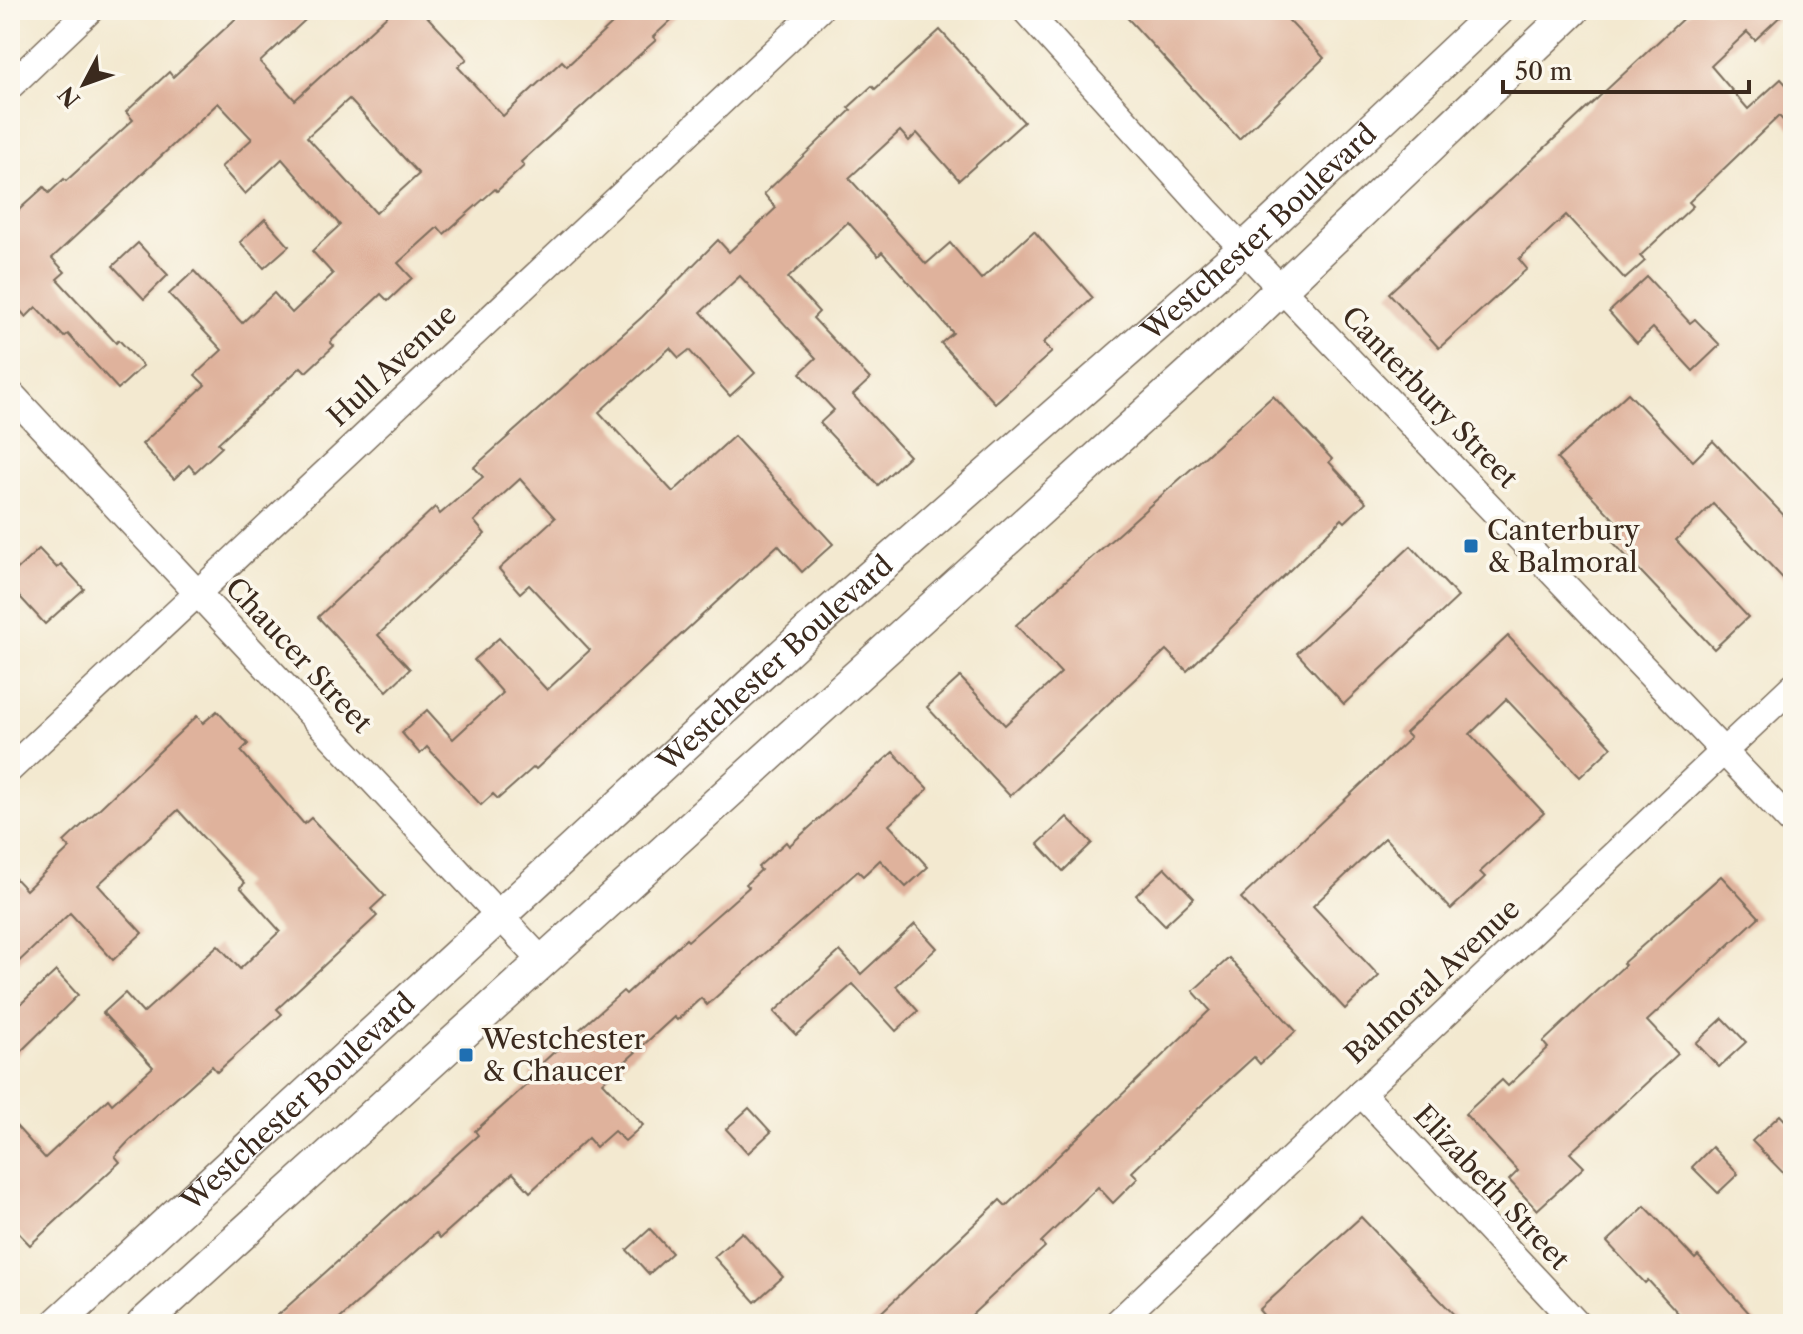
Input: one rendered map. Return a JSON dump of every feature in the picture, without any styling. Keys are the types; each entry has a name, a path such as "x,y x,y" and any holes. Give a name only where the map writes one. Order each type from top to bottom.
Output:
{"street":[{"path":"10,86 90,10"},
{"name":"Hull Avenue","path":"10,769 819,10"},
{"name":"Canterbury Street","path":"1025,10 1282,289 1793,824"},
{"name":"Westchester Boulevard","path":"57,1324 816,624 1245,248 1498,10"},
{"name":"Westchester Boulevard","path":"143,1324 1282,289 1573,10"},
{"name":"Chaucer Street","path":"10,393 542,961"},
{"name":"Balmoral Avenue","path":"1116,1324 1793,686"},
{"name":"Elizabeth Street","path":"1361,1093 1577,1324"}],"building":[{"path":"245,10 316,10 260,62 295,100 393,10 421,10 467,59 458,67 503,116 562,61 567,66 627,10 682,10 653,37 656,40 521,162 524,166 497,191 495,189 444,234 438,227 398,263 412,278 388,301 381,294 330,342 334,346 306,372 301,367 218,443 222,447 195,472 189,465 174,479 142,444 205,385 195,375 222,350 169,294 194,271 242,323 274,293 292,313 333,274 312,251 340,225 282,159 245,194 221,167 252,139 218,103 52,258 65,272 57,279 116,343 119,340 143,366 118,389 68,334 64,337 36,307 26,317 10,299 10,218 44,187 49,193 64,179 66,181 133,120 126,112 169,72 173,77","holes":["349,99 419,174 376,213 307,137"]},
{"path":"1120,10 1279,10 1324,58 1239,139"},
{"path":"1692,10 1787,10 1755,40 1747,32 1711,66 1748,109 1781,79 1793,92 1793,131 1779,116 1689,202 1693,206 1640,256 1645,261 1625,279 1566,215 1519,259 1527,269 1439,348 1389,293"},
{"path":"940,30 1024,122 959,180 917,133 909,141 900,131 849,178 926,264 950,243 981,279 1034,231 1093,298 1043,343 1052,352 995,403 941,343 953,333 882,252 878,256 848,222 788,278 819,312 813,318 870,379 853,395 909,456 878,485 820,423 834,410 800,373 816,358 740,276 701,312 755,373 730,396 689,350 679,358 670,348 599,412 673,492 734,436 833,544 802,572 778,545 536,769 534,767 498,799 493,794 481,805 427,747 420,754 402,733 427,710 453,739 503,693 474,660 499,638 547,690 590,650 529,585 520,593 499,569 555,518 520,479 474,521 485,534 378,635 410,669 387,691 318,617 435,507 440,514 483,477 474,467 642,317 718,240 729,252 776,208 764,194 851,110 848,108 872,86 875,89"},
{"path":"265,219 289,246 264,268 240,242"},
{"path":"138,243 168,275 144,299 113,266"},
{"path":"1647,277 1690,323 1695,319 1720,345 1693,371 1653,328 1637,343 1609,312"},
{"path":"1628,393 1693,461 1713,441 1793,525 1793,589 1713,504 1676,540 1748,617 1714,649 1610,539 1622,528 1557,459"},
{"path":"1273,396 1332,459 1329,462 1366,502 1345,522 1342,519 1187,671 1166,650 1010,796 927,707 960,677 1005,725 1061,673 1016,625"},
{"path":"1411,546 1458,597 1344,704 1297,653"},
{"path":"39,549 57,568 61,564 84,589 45,624 10,586 10,576"},
{"path":"1508,636 1612,747 1580,777 1506,699 1470,734 1544,813 1480,872 1485,877 1451,909 1385,838 1313,906 1379,976 1345,1009 1241,898 1410,738 1405,733"},
{"path":"217,711 248,744 241,751 304,824 311,818 385,896 371,909 377,916 277,1009 282,1014 217,1072 212,1066 129,1141 115,1156 120,1162 30,1245 10,1224 10,1119 45,1158 108,1099 112,1104 153,1067 103,1013 125,993 143,1013 218,945 240,969 280,931 240,887 245,883 178,810 98,885 142,933 113,960 70,913 10,970 10,873 26,890 70,848 64,842 197,716 203,723"},
{"path":"893,752 928,789 889,825 928,867 906,887 880,860 863,876 858,871 707,1005 701,998 677,1020 674,1017 603,1082 643,1125 625,1141 614,1131 596,1147 588,1138 530,1192 513,1173 440,1238 436,1233 334,1324 268,1324 478,1135 475,1131 533,1079 529,1075 553,1053 749,887 746,884 761,870 758,867 786,842 789,846"},
{"path":"1067,817 1092,843 1063,871 1038,844"},
{"path":"1165,868 1194,898 1165,925 1136,895"},
{"path":"1721,876 1759,917 1647,1021 1678,1054 1570,1153 1584,1167 1537,1210 1509,1180 1518,1171 1465,1114 1502,1080 1508,1086 1548,1048 1543,1042 1625,965 1623,963"},
{"path":"915,924 937,948 896,986 918,1011 896,1031 853,984 796,1035 774,1012 840,951 861,974"},
{"path":"1229,958 1296,1031 1260,1064 1254,1057 1207,1100 1132,1172 1138,1178 1113,1203 1098,1187 1041,1242 1045,1247 962,1324 869,1324 1000,1200 1006,1206 1210,1010 1193,991"},
{"path":"56,971 78,995 10,1062 10,1014"},
{"path":"1723,1018 1746,1042 1719,1067 1696,1043"},
{"path":"749,1108 771,1132 748,1153 726,1129"},
{"path":"1780,1115 1793,1129 1793,1183 1752,1141"},
{"path":"1712,1147 1738,1174 1718,1193 1692,1167"},
{"path":"1645,1206 1695,1259 1698,1256 1759,1324 1688,1324 1648,1280 1645,1283 1607,1242"},
{"path":"1361,1217 1463,1324 1271,1324 1259,1310"},
{"path":"650,1229 672,1253 649,1274 627,1250"},
{"path":"742,1232 783,1277 755,1302 714,1257"}],"place":[{"name":"Canterbury & Balmoral","path":"1471,546"},
{"name":"Westchester & Chaucer","path":"466,1055"}]}
